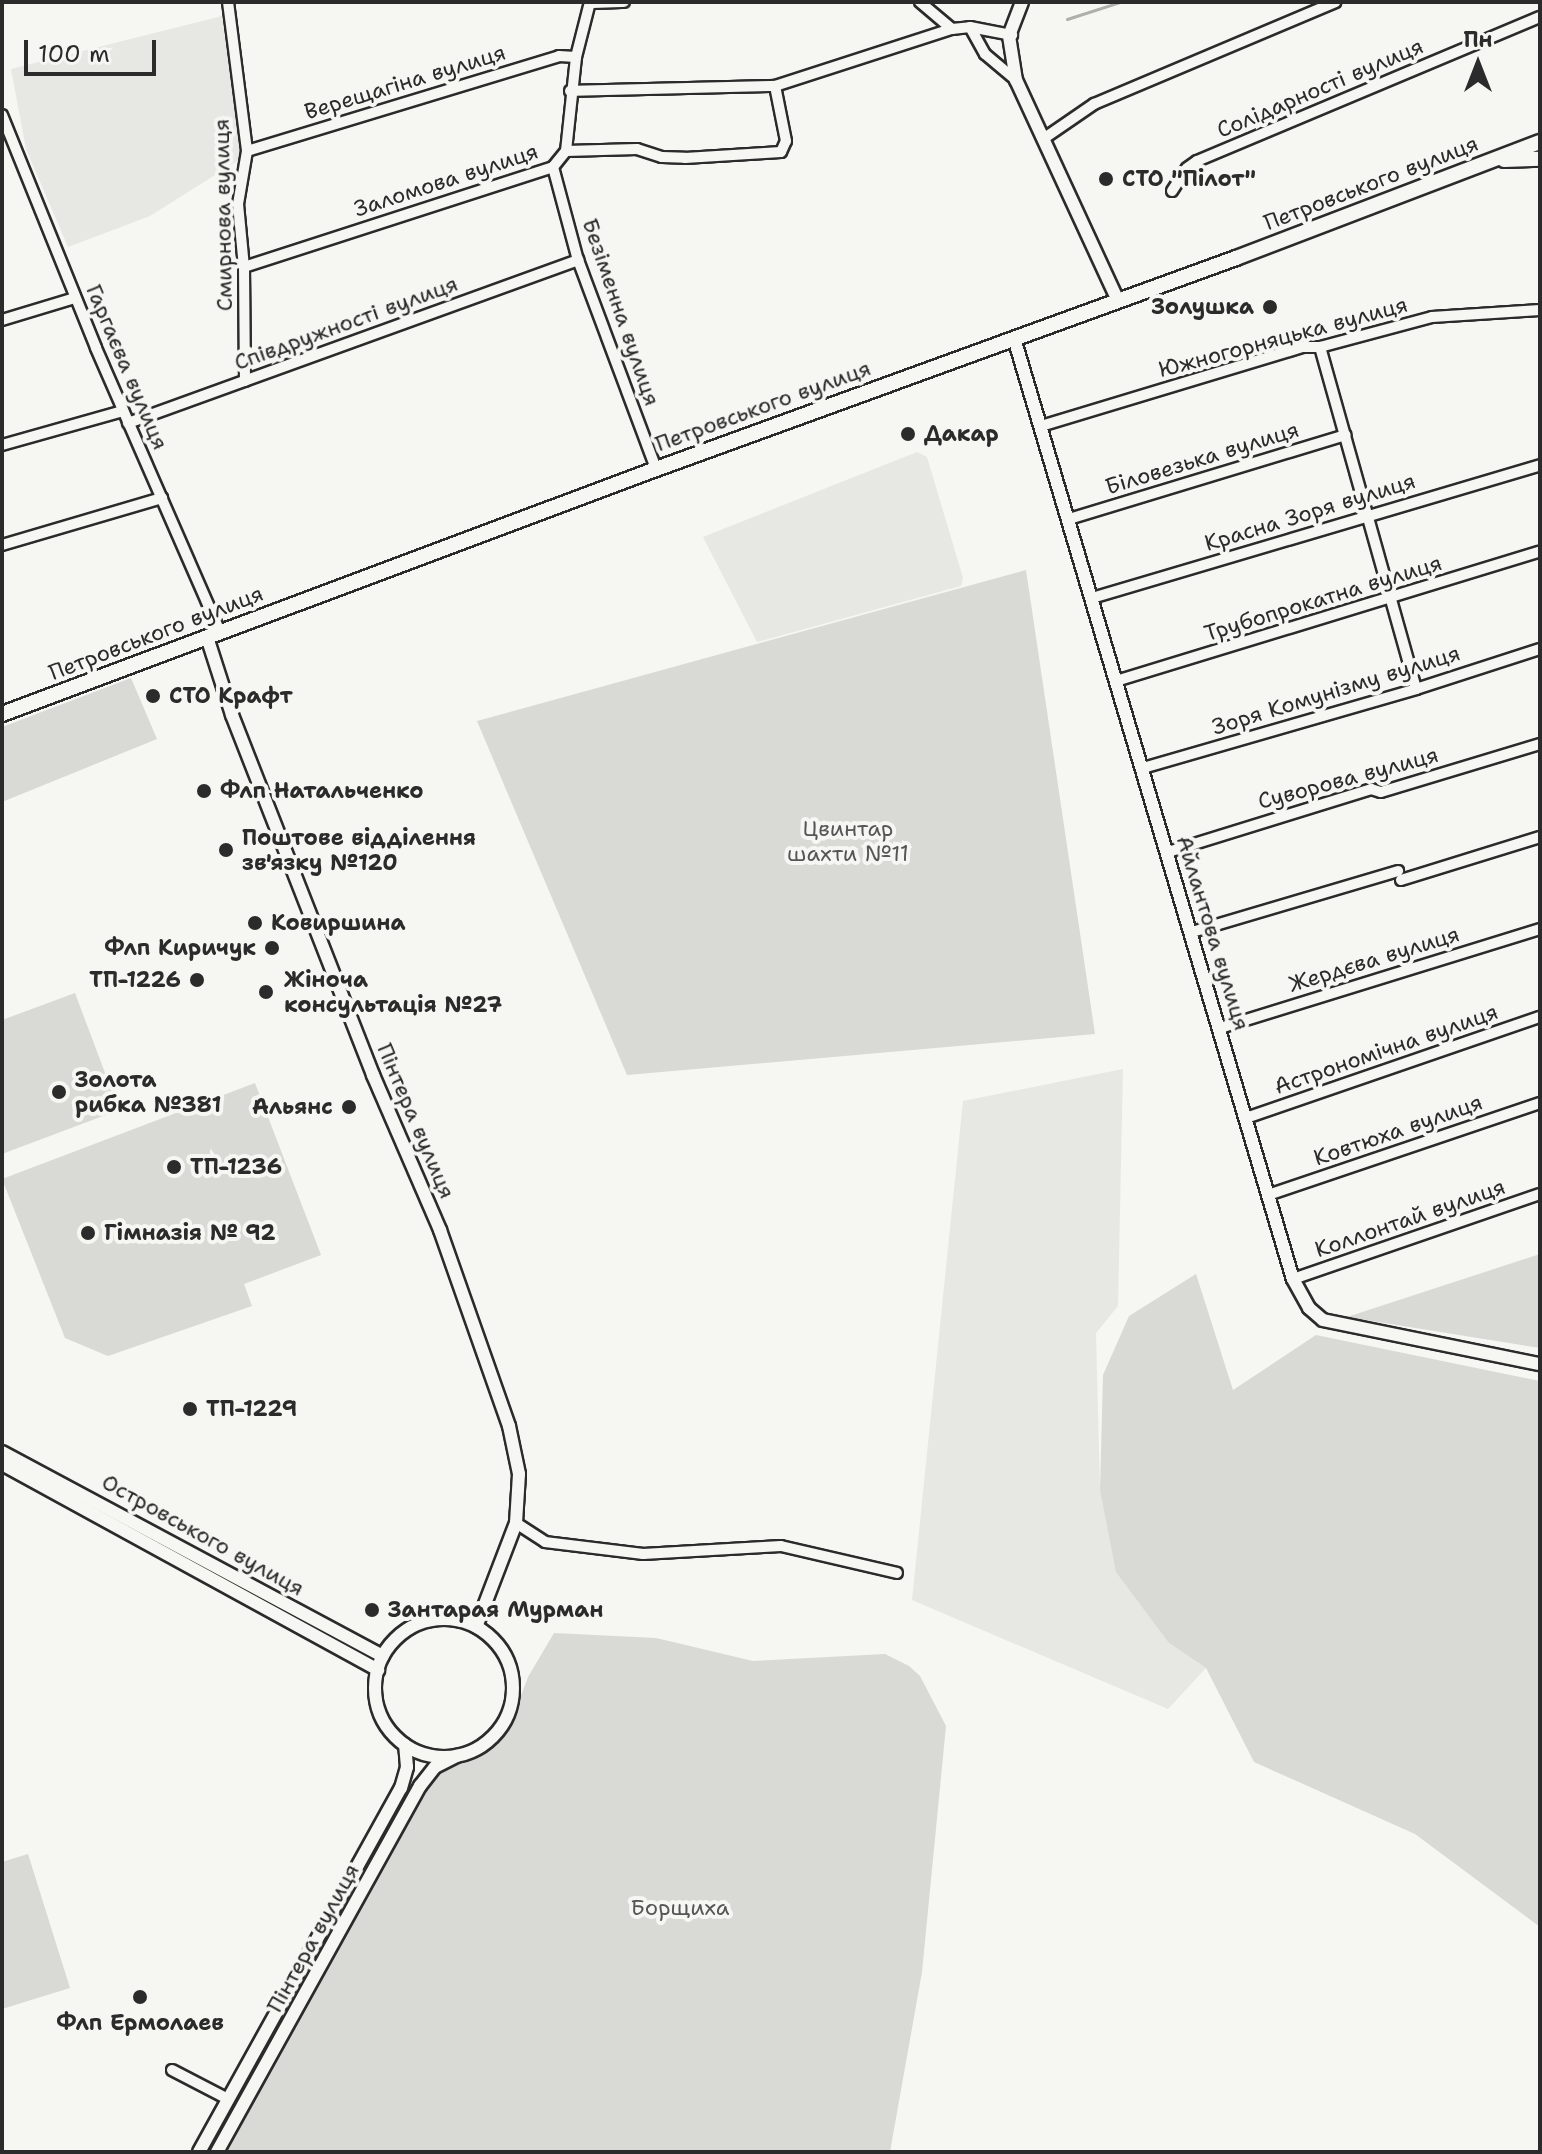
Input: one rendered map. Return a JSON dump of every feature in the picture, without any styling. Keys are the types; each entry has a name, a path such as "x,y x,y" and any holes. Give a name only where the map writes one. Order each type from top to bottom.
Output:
{"main road":[{"name":"Петровського вулиця","path":"2,714 1540,142"},
{"path":"1488,161 1540,159"}],"street":[{"name":"Смирнова вулиця","path":"228,2 247,151 238,204 244,267 245,381"},
{"path":"566,151 570,91 590,2 624,2"},
{"path":"920,2 952,29"},
{"path":"1022,2 1012,35 1010,59 1016,80 1118,301"},
{"path":"1043,139 1094,104 1335,2"},
{"name":"Солідарності вулиця","path":"1172,191 1187,168 1197,161 1540,17"},
{"path":"970,27 985,54 1016,80"},
{"path":"570,91 775,86 952,29 970,27 1012,35"},
{"name":"Верещагіна вулиця","path":"247,151 559,56 576,57"},
{"name":"Заломова вулиця","path":"244,267 553,167 566,151 637,149 662,157 685,158 781,152 786,141 775,86"},
{"name":"Гаргаєва вулиця","path":"2,115 4,128 75,298 162,498 213,634"},
{"name":"Безіменна вулиця","path":"553,167 578,260 656,469"},
{"name":"Співдружності вулиця","path":"128,423 578,260"},
{"path":"2,320 75,298"},
{"name":"Южногорняцька вулиця","path":"1041,426 1303,347 1320,347 1432,317 1540,310"},
{"name":"Айлантова вулиця","path":"1014,338 1293,1279 1309,1308 1323,1320 1540,1364"},
{"path":"1320,347 1370,515 1416,689"},
{"path":"2,445 123,411"},
{"name":"Біловезька вулиця","path":"1069,519 1346,435"},
{"name":"Красна Зоря вулиця","path":"1092,598 1540,465"},
{"path":"2,545 162,498"},
{"name":"Трубопрокатна вулиця","path":"1116,681 1540,551"},
{"name":"Пінтера вулиця","path":"213,634 232,715 373,1075 440,1230 509,1426 519,1474 516,1523 476,1627"},
{"name":"Зоря Комунізму вулиця","path":"1143,768 1416,689 1540,649"},
{"name":"Суворова вулиця","path":"1168,852 1371,789 1381,792 1540,744"},
{"path":"1192,932 1540,837"},
{"name":"Жердєва вулиця","path":"1220,1028 1540,929"},
{"name":"Астрономічна вулиця","path":"1246,1118 1540,1017"},
{"name":"Ковтюха вулиця","path":"1268,1195 1540,1103"},
{"name":"Коллонтай вулиця","path":"1293,1279 1540,1194"},
{"name":"Островського вулиця","path":"2,1452 83,1493 378,1670"},
{"name":"Островського вулиця","path":"2,1464 383,1656"},
{"path":"72,1501 83,1493"},
{"path":"516,1523 545,1542 643,1554 781,1546 897,1573"},
{"path":"444,1619 476,1627 504,1653 511,1669 513,1697 495,1735 484,1745 457,1756 423,1753 405,1745 381,1715 375,1686 383,1656 400,1635 421,1623 444,1619"},
{"name":"Пінтера вулиця","path":"199,2152 401,1788 407,1767 405,1745"},
{"name":"Пінтера вулиця","path":"217,2152 420,1786 435,1767 457,1756"},
{"path":"172,2070 228,2099"}],"shaded area":[{"path":"230,14 242,158 150,216 68,247 26,149 11,69"},
{"path":"917,452 927,457 963,578 961,586 757,642 703,537"},
{"path":"1123,1069 1118,1306 1096,1333 1100,1490 1169,1643 1206,1668 1168,1709 912,1600 963,1101"}],"green space":[{"name":"Цвинтар шахти №11","path":"1026,570 1095,1034 627,1075 477,721"},
{"path":"131,678 157,739 2,802 2,727"},
{"path":"75,993 119,1110 2,1154 2,1020"},
{"path":"255,1083 321,1255 244,1284 252,1306 108,1356 65,1338 2,1179"},
{"path":"1540,1254 1540,1348 1347,1317"},
{"path":"1196,1274 1233,1390 1316,1335 1540,1381 1540,1927 1415,1834 1254,1762 1206,1668 1169,1643 1116,1572 1100,1490 1103,1375 1129,1316"},
{"name":"Борщиха","path":"554,1633 656,1638 753,1661 885,1654 909,1666 920,1676 946,1726 922,1972 890,2152 226,2152 426,1789 439,1772 481,1755 507,1733 528,1677"},
{"path":"28,1854 70,1988 2,2009 2,1862"}],"waterway":[{"path":"1067,19 1120,2"}],"place":[{"name":"СТО \"Пілот\"","path":"1106,179"},
{"name":"Золушка","path":"1270,307"},
{"name":"Дакар","path":"908,434"},
{"name":"СТО Крафт","path":"153,696"},
{"name":"Флп Натальченко","path":"204,791"},
{"name":"Поштове відділення зв'язку №120","path":"226,850"},
{"name":"Ковиршина","path":"255,923"},
{"name":"Флп Киричук","path":"272,948"},
{"name":"ТП-1226","path":"197,980"},
{"name":"Жіноча консультація №27","path":"266,992"},
{"name":"Золота рибка №381","path":"59,1092"},
{"name":"Альянс","path":"349,1107"},
{"name":"ТП-1236","path":"174,1167"},
{"name":"Гімназія № 92","path":"88,1233"},
{"name":"ТП-1229","path":"190,1409"},
{"name":"Зантарая Мурман","path":"372,1610"},
{"name":"Флп Ермолаев","path":"140,1997"}]}
